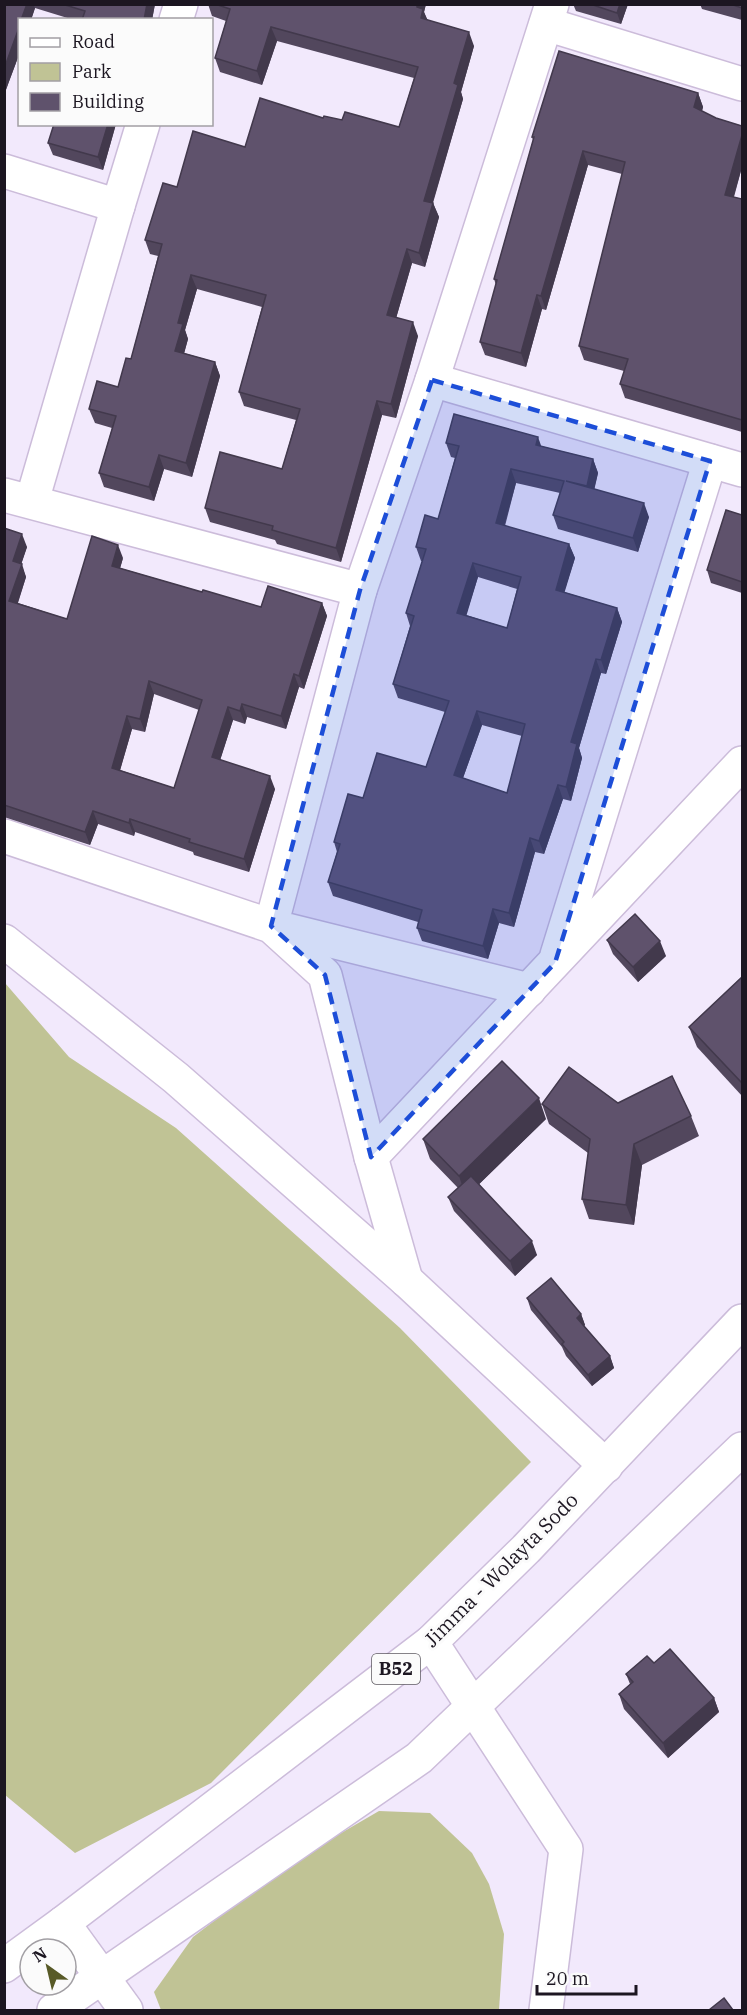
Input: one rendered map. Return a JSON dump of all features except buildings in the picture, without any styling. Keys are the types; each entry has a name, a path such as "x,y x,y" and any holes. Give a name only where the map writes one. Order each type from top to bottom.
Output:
{"main road":[{"path":"271,926 360,590 432,380 549,14 742,84"},
{"path":"142,126 118,206 18,498 360,590"},
{"path":"4,171 118,206"},
{"path":"432,380 742,470"},
{"path":"555,963 710,461"},
{"path":"371,1157 742,763"},
{"path":"4,836 271,926 529,990"},
{"path":"271,926 325,975 405,1280"},
{"path":"4,940 176,1078 405,1280 606,1466"},
{"name":"Jimma - Wolayta Sodo","path":"4,1966 430,1642 526,1549 742,1321"},
{"path":"54,2010 419,1758 742,1449"},
{"path":"430,1642 566,1849 546,2010"},
{"path":"63,1923 126,2010"}],"highlighted area":[{"path":"432,380 710,461 555,963 371,1157 325,975 271,926 360,590"}],"green space":[{"path":"5,983 69,1057 176,1128 400,1328 531,1462 211,1783 75,1853 5,1795"},
{"path":"379,1811 430,1813 472,1853 489,1884 504,1934 499,2010 161,2010 154,1992 193,1937 293,1861"}]}
